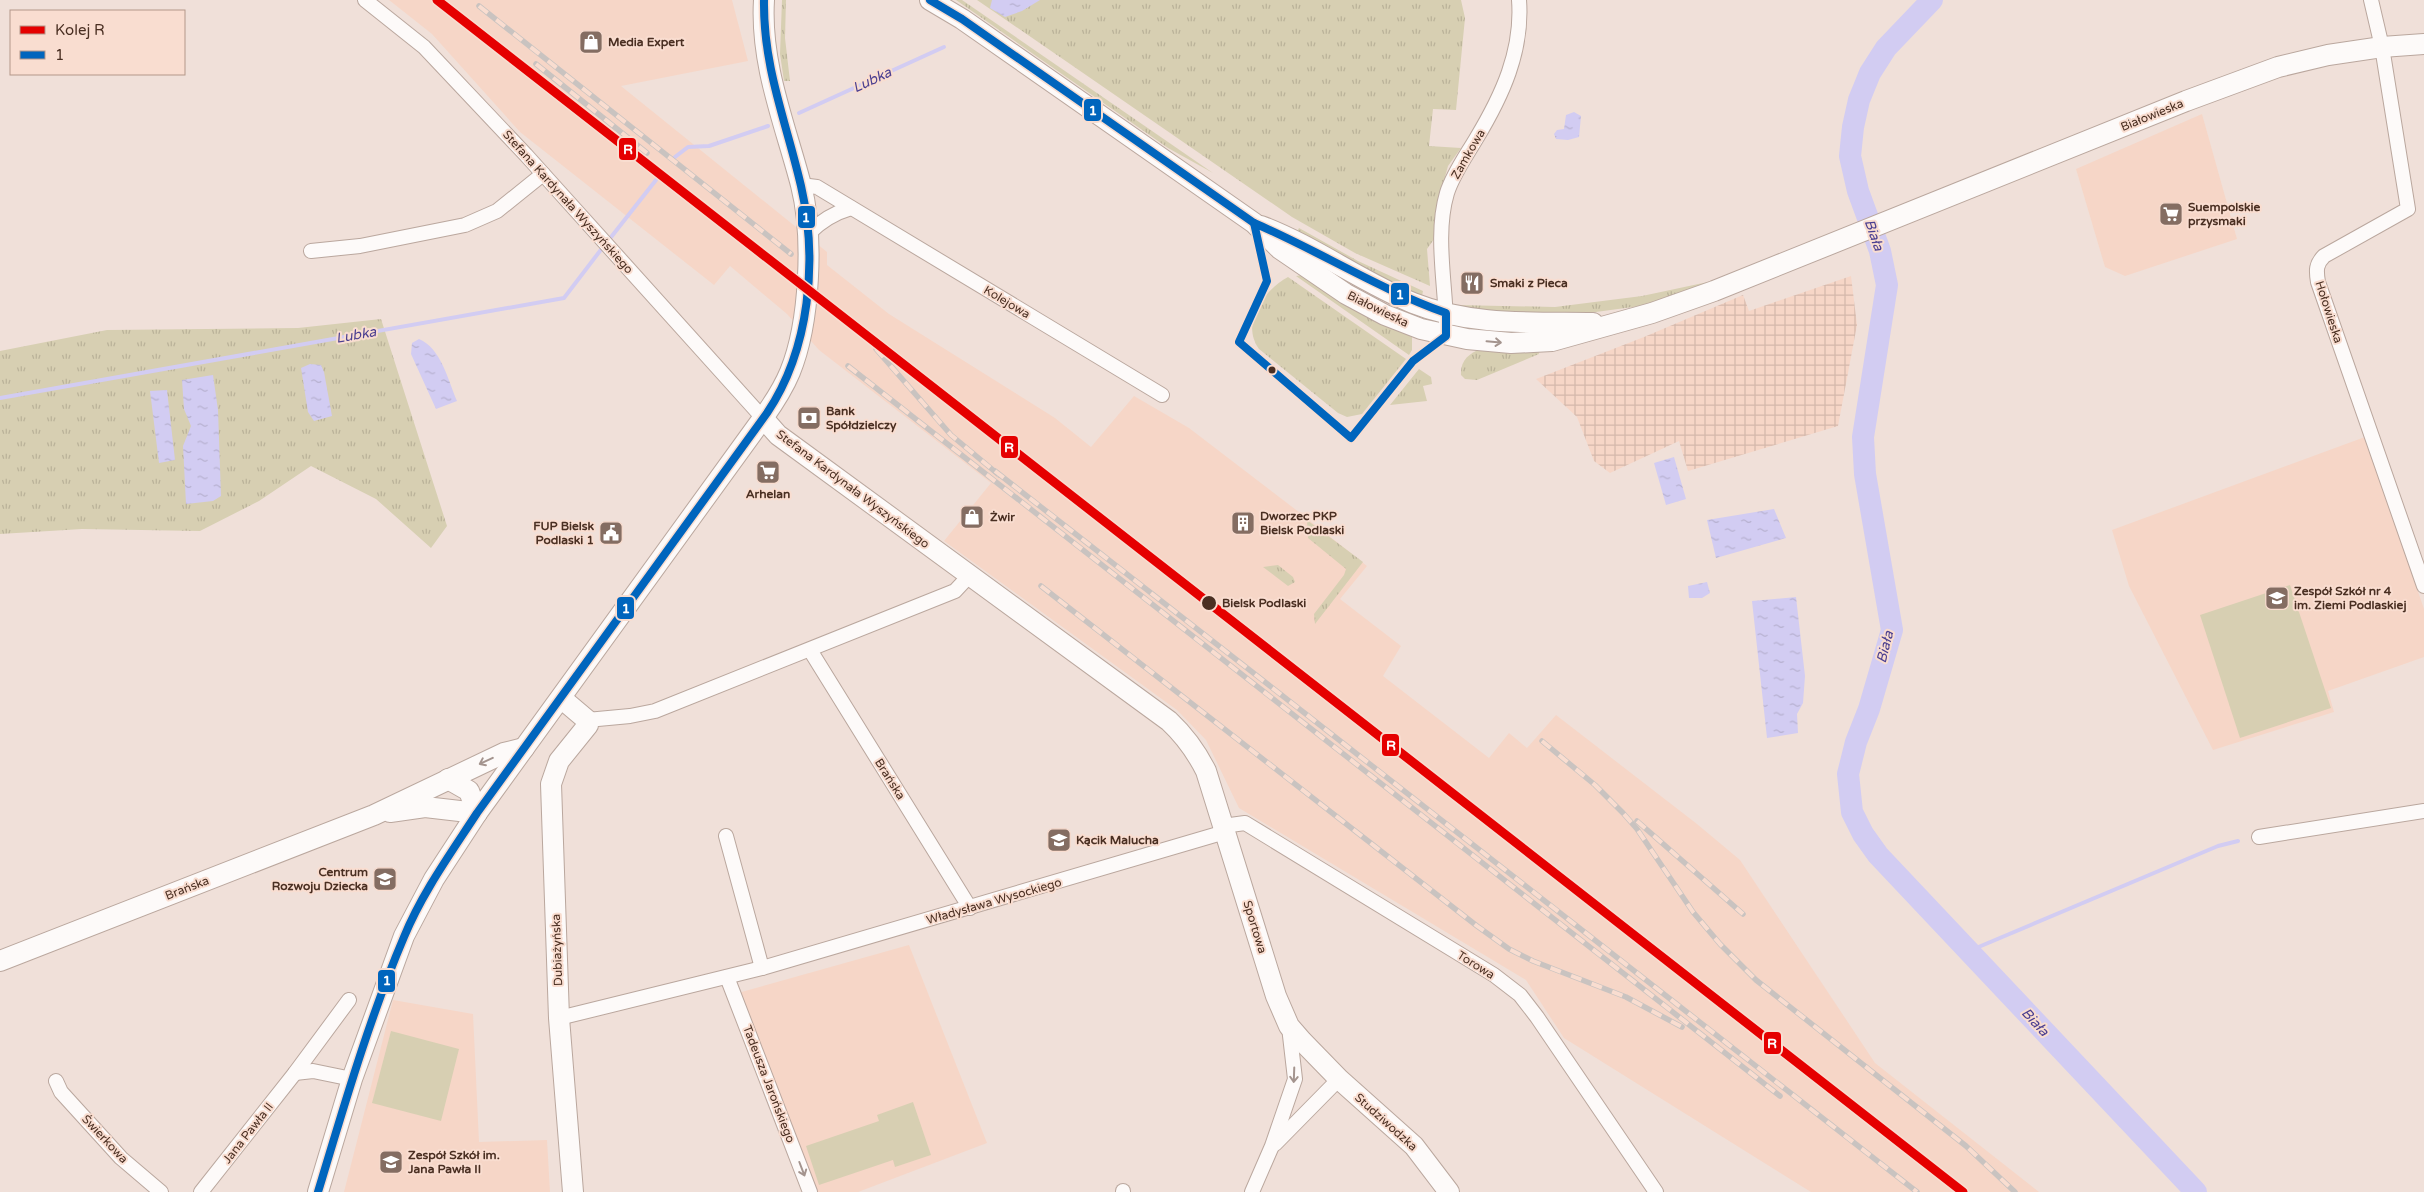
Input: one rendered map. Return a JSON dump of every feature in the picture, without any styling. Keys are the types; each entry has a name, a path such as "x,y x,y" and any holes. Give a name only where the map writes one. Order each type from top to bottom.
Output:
{"main road":[{"path":"318,1192 352,1079 404,936 430,886 477,813 763,418 785,383 798,346 808,268 809,234 807,212 801,185 768,66 764,0"},
{"path":"765,28 774,0"},
{"name":"Białowieska","path":"930,0 962,19 1254,223 1280,249 1346,294 1385,315 1446,336 1510,343 1552,341 1652,313 1714,291 2186,101 2278,67 2328,55 2382,47 2424,44"},
{"name":"Białowieska","path":"1254,223 1288,236 1381,288 1414,303 1446,313 1512,322 1613,324"},
{"name":"Stefana Kardynała Wyszyńskiego","path":"763,418 778,435 1169,721 1185,736 1197,752 1206,771 1224,829"},
{"path":"560,698 587,720"},
{"name":"Dubiażyńska","path":"573,1192 559,1018 551,784 559,761 588,725 587,720"},
{"name":"Brańska","path":"0,960 374,815 504,753 524,748"},
{"path":"448,779 469,791 477,813"},
{"name":"Brańska","path":"374,815 425,807 447,812 477,813"},
{"path":"447,812 460,838"},
{"name":"Sportowa","path":"1224,829 1276,996 1289,1026 1339,1079"},
{"name":"Studziwodzka","path":"1339,1079 1414,1146 1449,1192"}],"street":[{"name":"Stefana Kardynała Wyszyńskiego","path":"365,0 424,47 543,174 763,418"},
{"name":"Zamkowa","path":"1446,336 1442,242 1447,193 1491,114 1506,82 1517,47 1520,19 1519,0"},
{"path":"2371,0 2382,47"},
{"name":"Hołowieska","path":"2382,47 2408,209 2324,256 2318,263 2316,272 2424,586"},
{"path":"311,251 360,246 465,225 497,211 543,174"},
{"name":"Kolejowa","path":"801,185 817,187 1162,395"},
{"path":"809,234 820,223 839,212 851,208"},
{"path":"587,720 630,716 655,710 955,591 969,576"},
{"name":"Brańska","path":"810,650 970,908"},
{"path":"2259,837 2424,811"},
{"name":"Torowa","path":"1224,829 1245,823 1494,975 1520,995 1656,1192"},
{"name":"Władysława Wysockiego","path":"559,1018 762,968 970,908 1224,829"},
{"path":"726,836 762,968"},
{"name":"Tadeusza Jarońskiego","path":"727,977 810,1192"},
{"name":"Jana Pawła II","path":"201,1192 295,1074 349,1000"},
{"name":"Sportowa","path":"1252,1192 1272,1146 1295,1079 1289,1026"},
{"path":"295,1074 313,1071 352,1079"},
{"name":"Sportowa","path":"1272,1146 1339,1079"},
{"name":"Świerkowa","path":"56,1081 61,1092 121,1158 162,1192"}],"shaded area":[{"path":"389,0 732,0 748,61 621,86 827,252 827,265 889,314 1055,418 1091,447 1134,396 1189,428 1304,516 1367,566 1340,599 1401,646 1383,676 1489,758 1509,733 1527,748 1556,715 1697,824 1740,860 1875,1063 2039,1192 1811,1192 1564,1038 1526,980 1239,808 1206,740 1177,710 944,541 991,483 819,350 787,314 730,266 714,285 520,132 432,34"},
{"path":"2202,114 2237,239 2125,276 2105,267 2076,169"},
{"path":"1851,276 1857,325 1838,426 1688,471 1679,441 1610,473 1594,461 1577,417 1536,379 1644,337 1743,295 1749,311"},
{"name":"Zespół Szkół nr 4 im. Ziemi Podlaskiej","path":"2365,437 2424,609 2424,657 2328,691 2334,712 2213,750 2129,586 2112,530"},
{"path":"909,945 987,1143 858,1192 814,1192 738,993"},
{"path":"393,1000 473,1014 479,1142 547,1140 550,1192 344,1192"}],"green space":[{"path":"782,0 786,0 785,38 790,81 784,81 780,54"},
{"path":"956,0 962,0 1213,173 1168,148"},
{"path":"977,0 1461,0 1465,18 1456,110 1433,109 1429,146 1461,148 1448,166 1439,199 1437,235 1427,249 1430,286 1355,253 1292,217"},
{"path":"1299,228 1358,261 1423,291 1422,296 1388,282 1297,232"},
{"path":"1303,275 1356,309 1412,337 1412,350 1409,355 1296,276"},
{"path":"1288,277 1406,359 1362,414 1347,417 1338,413 1259,349 1252,329 1253,318 1257,308 1271,290"},
{"path":"1722,279 1664,301 1581,314 1541,316 1460,308 1456,305 1555,307 1642,296"},
{"path":"381,319 447,526 431,548 376,499 311,466 259,501 200,531 82,529 0,534 0,351 107,330 298,328"},
{"path":"1481,349 1538,349 1539,354 1477,380 1465,379 1461,375 1461,370 1466,358"},
{"path":"1419,369 1431,377 1432,384 1423,386 1427,401 1390,405"},
{"path":"1307,520 1363,562 1315,624 1314,614 1344,575 1346,569 1308,538"},
{"path":"1278,565 1293,577 1295,582 1288,586 1263,567"},
{"path":"2290,585 2331,708 2240,738 2200,615"},
{"path":"391,1031 459,1049 441,1121 372,1103"},
{"path":"913,1102 931,1155 895,1167 893,1160 819,1185 806,1146 879,1121 877,1115"}],"water":[{"path":"992,0 1040,0 1022,11 1005,17 990,8"},
{"path":"1574,112 1581,116 1579,137 1568,140 1556,139 1554,134 1557,130 1564,129 1566,115"},
{"path":"419,339 427,343 438,357 457,401 436,409 411,354 412,343"},
{"path":"310,364 321,365 324,372 332,416 314,421 308,412 301,368"},
{"path":"213,375 218,410 221,496 213,501 186,504 183,446 191,426 184,409 182,380"},
{"path":"167,390 175,460 159,463 150,391"},
{"path":"1674,457 1686,499 1666,505 1654,463"},
{"path":"1774,509 1786,538 1716,558 1707,520"},
{"path":"1707,582 1710,593 1702,598 1689,598 1688,586"},
{"path":"1796,597 1805,676 1803,703 1797,714 1798,733 1767,738 1752,601"}],"waterway":[{"name":"Biała","path":"1932,0 1886,48 1870,73 1859,100 1853,127 1850,156 1858,191 1880,251 1887,285 1863,437 1865,474 1892,630 1869,709 1856,742 1848,774 1852,812 1863,834 1878,855 2196,1192"},
{"name":"Lubka","path":"799,113 944,47"},
{"name":"Lubka","path":"675,157 688,147 709,146 768,126"},
{"name":"Lubka","path":"608,241 656,180"},
{"name":"Lubka","path":"0,398 564,298 603,247"},
{"path":"1969,951 2218,846 2238,841"}],"railway":[{"path":"479,6 791,254"},
{"path":"536,64 647,153"},
{"path":"876,349 951,435 999,475"},
{"path":"848,366 1780,1096"},
{"path":"995,471 1917,1192"},
{"path":"1041,586 1509,949 1533,961 1626,997 1682,1027"},
{"path":"1542,741 1595,785 1623,813 1637,829 1693,912 1720,944 1756,980 1966,1146 2015,1192"},
{"path":"1637,821 1743,914"}],"rail line":[{"name":"R","path":"437,0 1963,1192"}],"transit line":[{"name":"1","path":"318,1192 379,999 411,921 428,889 477,813 767,413 782,388 793,361 801,333 806,303 809,244 801,186 771,71 767,48 764,0"},
{"name":"1","path":"930,0 962,19 1254,223"},
{"name":"1","path":"1254,223 1397,293 1446,313 1446,336 1413,361 1351,438 1239,342 1267,281 1254,223"}],"place":[{"name":"Media Expert","path":"591,42"},
{"name":"Suempolskie przysmaki","path":"2171,214"},
{"name":"Smaki z Pieca","path":"1472,283"},
{"name":"Bank Spółdzielczy","path":"809,418"},
{"name":"Arhelan","path":"768,472"},
{"name":"Żwir","path":"972,517"},
{"name":"Dworzec PKP Bielsk Podlaski","path":"1243,523"},
{"name":"FUP Bielsk Podlaski 1","path":"611,533"},
{"name":"Zespół Szkół nr 4 im. Ziemi Podlaskiej","path":"2277,598"},
{"name":"Bielsk Podlaski","path":"1209,603"},
{"name":"Kącik Malucha","path":"1059,840"},
{"name":"Centrum Rozwoju Dziecka","path":"385,879"},
{"name":"Zespół Szkół im. Jana Pawła II","path":"391,1162"}]}
